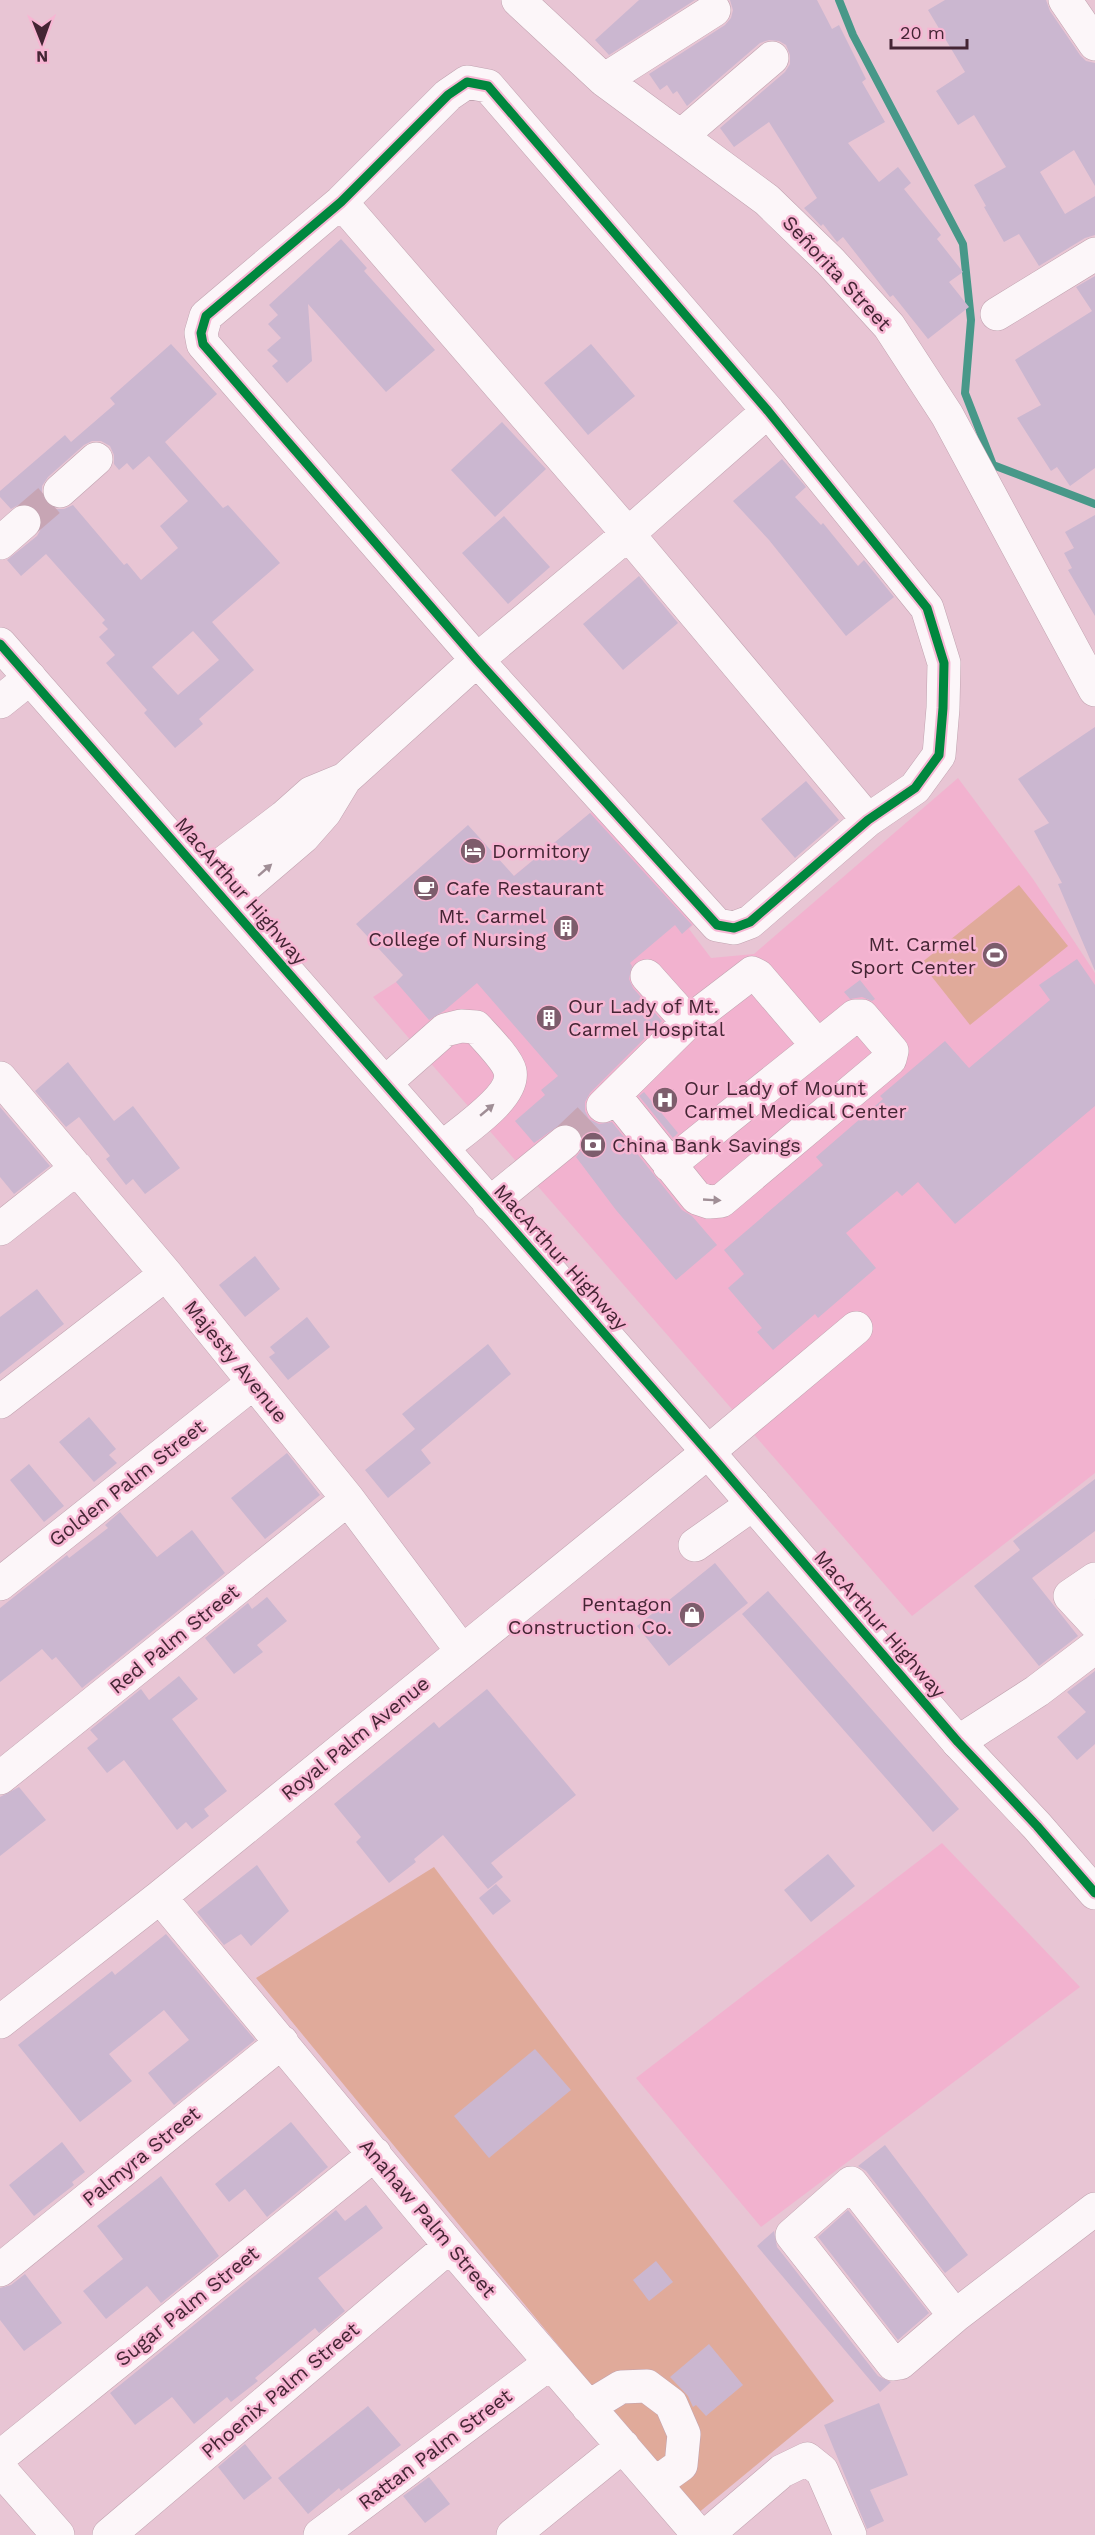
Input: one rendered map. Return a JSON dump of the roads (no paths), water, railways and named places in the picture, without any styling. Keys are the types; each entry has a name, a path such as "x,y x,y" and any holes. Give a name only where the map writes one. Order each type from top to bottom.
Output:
{"main road":[{"name":"Señorita Street","path":"518,0 604,80 767,200 830,261 889,326 947,416 1095,690"},
{"path":"1065,0 1095,44"},
{"path":"604,80 714,10"},
{"path":"681,136 772,58"},
{"path":"467,82 488,86 768,411 927,608 944,663 944,708 939,755 915,788 868,820 750,922 734,928 717,925 477,660 203,344 201,333 206,316 341,202 448,95 467,82"},
{"path":"341,202 628,534 868,820"},
{"path":"997,314 1095,254"},
{"path":"227,902 293,827 310,793 345,779 477,660 628,534 768,411"},
{"path":"60,490 96,459"},
{"name":"MacArthur Highway","path":"0,644 708,1452 958,1742 1037,1826 1095,1893"},
{"path":"0,702 30,678"},
{"path":"205,877 293,827"},
{"path":"669,1165 855,1016 862,1016 892,1051 892,1055 721,1201 709,1202 698,1198 608,1100 688,1022 752,973 758,976 817,1045"},
{"path":"647,976 688,1022"},
{"path":"385,1083 445,1030 461,1026 476,1027 510,1068 512,1081 504,1096 442,1148"},
{"name":"Majesty Avenue","path":"1,1078 166,1274 348,1500 462,1651"},
{"path":"489,1204 565,1142"},
{"path":"0,1229 77,1168"},
{"path":"0,1402 166,1274"},
{"name":"Royal Palm Avenue","path":"0,2022 160,1897 708,1452 856,1328"},
{"name":"Golden Palm Street","path":"0,1584 253,1383"},
{"name":"Red Palm Street","path":"0,1778 348,1500"},
{"path":"695,1545 753,1504"},
{"path":"1095,1579 1070,1596 1095,1623"},
{"path":"958,1742 1037,1691 1095,1647"},
{"name":"Anahaw Palm Street","path":"160,1897 450,2246 699,2535"},
{"name":"Palmyra Street","path":"0,2270 282,2042"},
{"name":"Sugar Palm Street","path":"0,2457 375,2154"},
{"path":"949,2309 851,2183 792,2235 893,2364 900,2363 949,2309 1095,2188"},
{"path":"949,2309 1095,2209"},
{"name":"Phoenix Palm Street","path":"109,2535 450,2246"},
{"name":"Rattan Palm Street","path":"320,2535 550,2363"},
{"path":"588,2407 621,2387 647,2386 671,2404 684,2434 681,2464 656,2483"},
{"path":"513,2535 623,2446"},
{"path":"706,2535 782,2471 807,2459 822,2470 850,2535"},
{"path":"0,2469 58,2535"}],"waterway":[{"path":"839,0 853,35 963,244 971,320 965,393 993,465 1095,504"}],"tunnel":[{"path":"24,522 60,491"},
{"path":"565,1142 603,1106"}],"place":[{"name":"Dormitory","path":"473,851"},
{"name":"Cafe Restaurant","path":"426,888"},
{"name":"Mt. Carmel College of Nursing","path":"566,928"},
{"name":"Mt. Carmel Sport Center","path":"995,955"},
{"name":"Our Lady of Mt. Carmel Hospital","path":"549,1018"},
{"name":"Our Lady of Mount Carmel Medical Center","path":"665,1100"},
{"name":"China Bank Savings","path":"593,1145"},
{"name":"Pentagon Construction Co.","path":"692,1615"}]}
